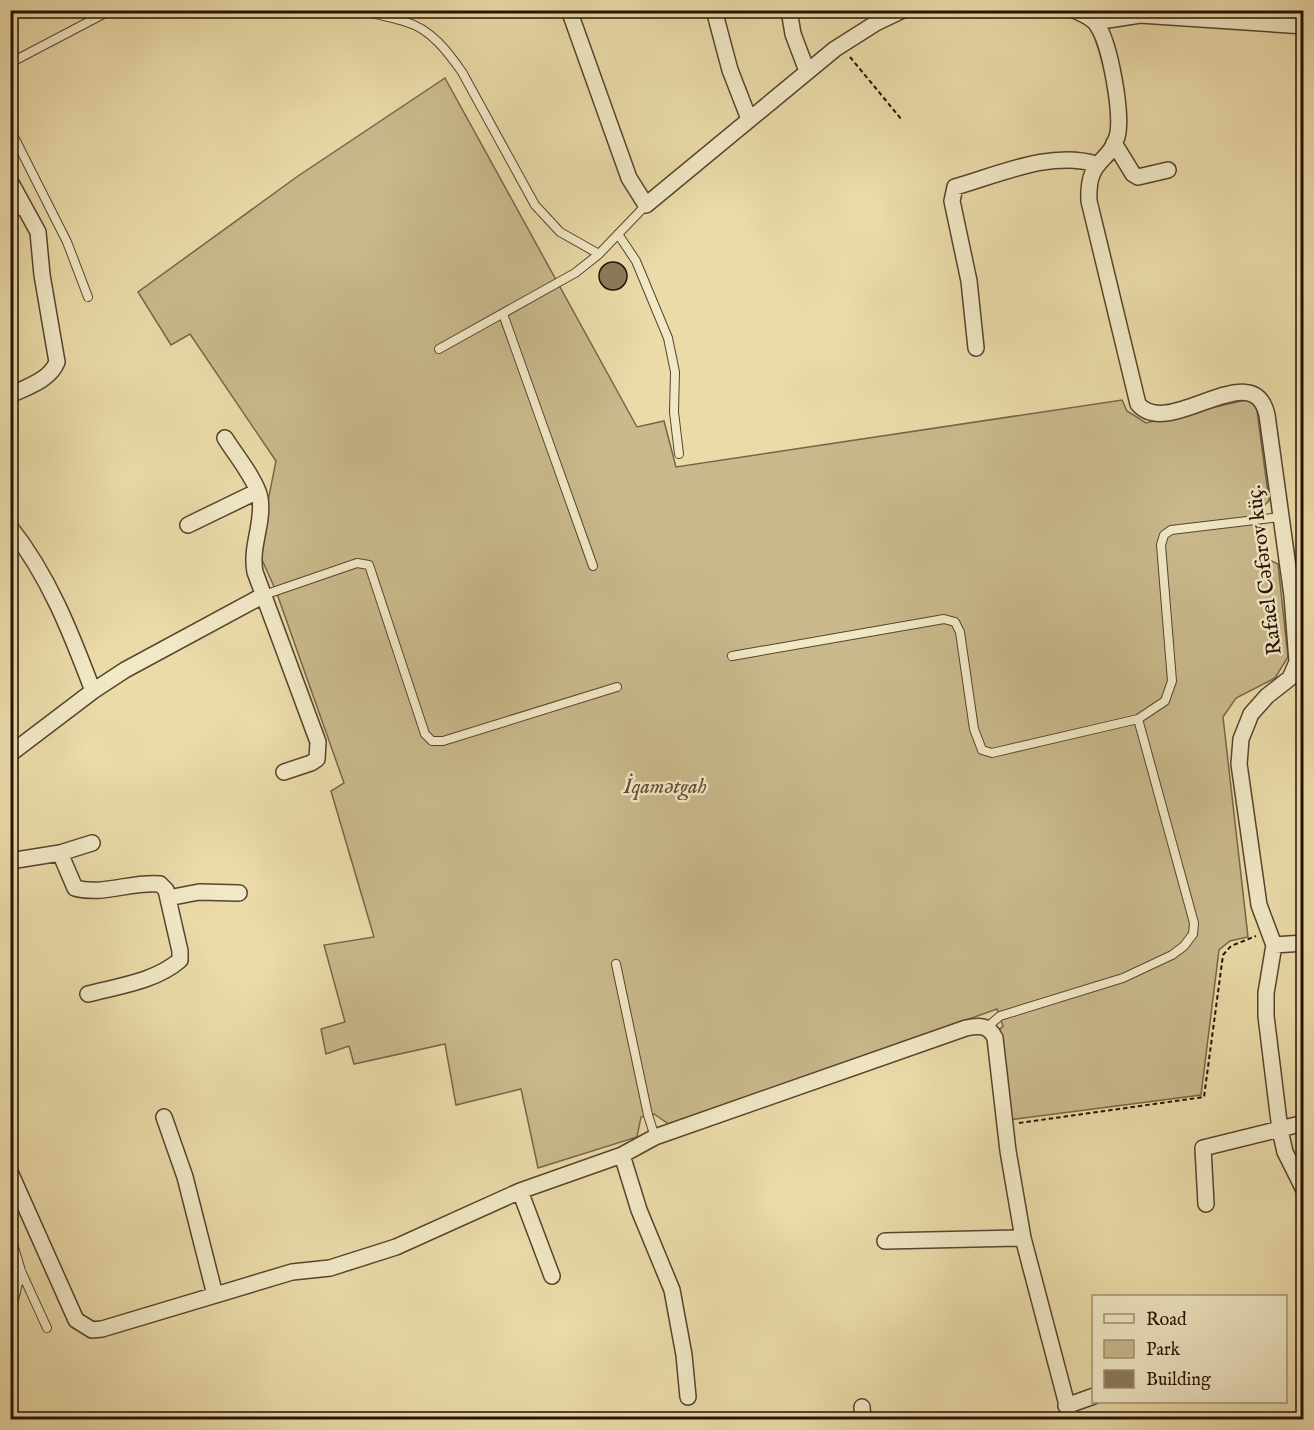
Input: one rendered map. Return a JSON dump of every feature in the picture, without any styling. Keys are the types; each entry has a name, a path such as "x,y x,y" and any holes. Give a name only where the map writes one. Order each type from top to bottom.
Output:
{"street":[{"path":"569,10 628,178 646,205 840,45 903,10"},
{"path":"714,10 730,70 750,119"},
{"path":"789,10 793,34 807,71"},
{"path":"1074,10 1095,22 1105,43 1117,111 1118,131 1114,143 1132,174 1138,177 1168,170"},
{"path":"1095,22 1140,15 1304,26"},
{"name":"Rafael Cəfərov küç.","path":"1114,143 1096,164 1090,177 1089,201 1138,404 1149,413 1157,414 1235,393 1257,394 1265,405 1267,414 1297,653 1295,670 1297,681 1256,706 1245,725 1239,751 1251,859 1259,905 1266,929 1274,945"},
{"path":"976,348 969,281 952,201 955,187 1039,163 1070,160 1096,164"},
{"path":"10,181 38,232 42,275 57,362 54,370 47,376 10,395"},
{"path":"225,438 258,491 260,506 253,556 255,572 319,752 311,763 284,772"},
{"path":"188,525 258,491"},
{"path":"10,527 40,568 75,643 93,691"},
{"path":"10,754 124,670 264,596"},
{"path":"10,861 60,853 92,843"},
{"path":"60,853 75,888 86,891 149,883 160,884 166,890 180,951 180,960 170,969 147,978 88,994"},
{"path":"168,898 200,892 239,893"},
{"path":"1304,943 1274,945 1266,993 1266,1016 1280,1130 1285,1152 1304,1190"},
{"path":"10,1172 70,1310 76,1320 84,1326 92,1330 102,1329 292,1272 340,1266 396,1247 520,1191 621,1155 655,1137 966,1028 986,1028 995,1038 1005,1125 1023,1238 1069,1413 1092,1397"},
{"path":"164,1118 184,1177 215,1295"},
{"path":"1206,1204 1203,1148 1304,1123"},
{"path":"621,1155 639,1210 672,1290 684,1355 688,1396"},
{"path":"520,1191 552,1276"},
{"path":"885,1241 1023,1238"}],"lane":[{"path":"10,63 111,10"},
{"path":"364,10 408,22 428,33 449,53 462,72 535,205 560,232 599,254"},
{"path":"10,129 67,242 88,297"},
{"path":"439,349 559,284 599,254 646,205"},
{"path":"10,213 27,209"},
{"path":"618,234 636,261 668,338 675,372 674,412 679,454"},
{"path":"503,314 593,566"},
{"path":"732,656 944,619 955,622 960,632 974,729 982,750 992,753 1138,719 1165,701 1172,681 1161,545 1164,535 1171,530 1280,517"},
{"path":"264,596 357,563 369,565 425,734 432,741 443,741 617,687"},
{"path":"986,1028 1000,1016 1123,978 1172,955 1184,946 1193,934 1194,923 1138,719"},
{"path":"616,964 648,1115 655,1137"},
{"path":"10,1234 21,1271 47,1328"},
{"path":"10,1268 21,1271"},
{"path":"10,1316 21,1271"}],"path":[{"path":"840,45 902,120"},
{"path":"1005,1125 1204,1097 1223,955 1232,946 1255,937 1266,929"}],"green space":[{"name":"İqamətgah","path":"445,78 637,427 664,421 676,467 1122,400 1127,411 1146,423 1250,399 1256,403 1269,501 1259,510 1265,558 1278,564 1288,657 1275,678 1236,698 1223,717 1248,937 1230,941 1219,950 1201,1095 1008,1120 999,1030 1003,1026 997,1009 670,1125 654,1114 641,1117 637,1137 538,1168 521,1089 456,1105 445,1044 354,1064 349,1046 326,1054 321,1029 345,1022 324,945 374,937 331,791 344,783 276,591 258,551 276,461 190,334 171,345 138,292 298,176"}],"building":[{"path":"613,262 623,266 627,276 623,286 613,290 603,286 599,276 603,266"}]}
